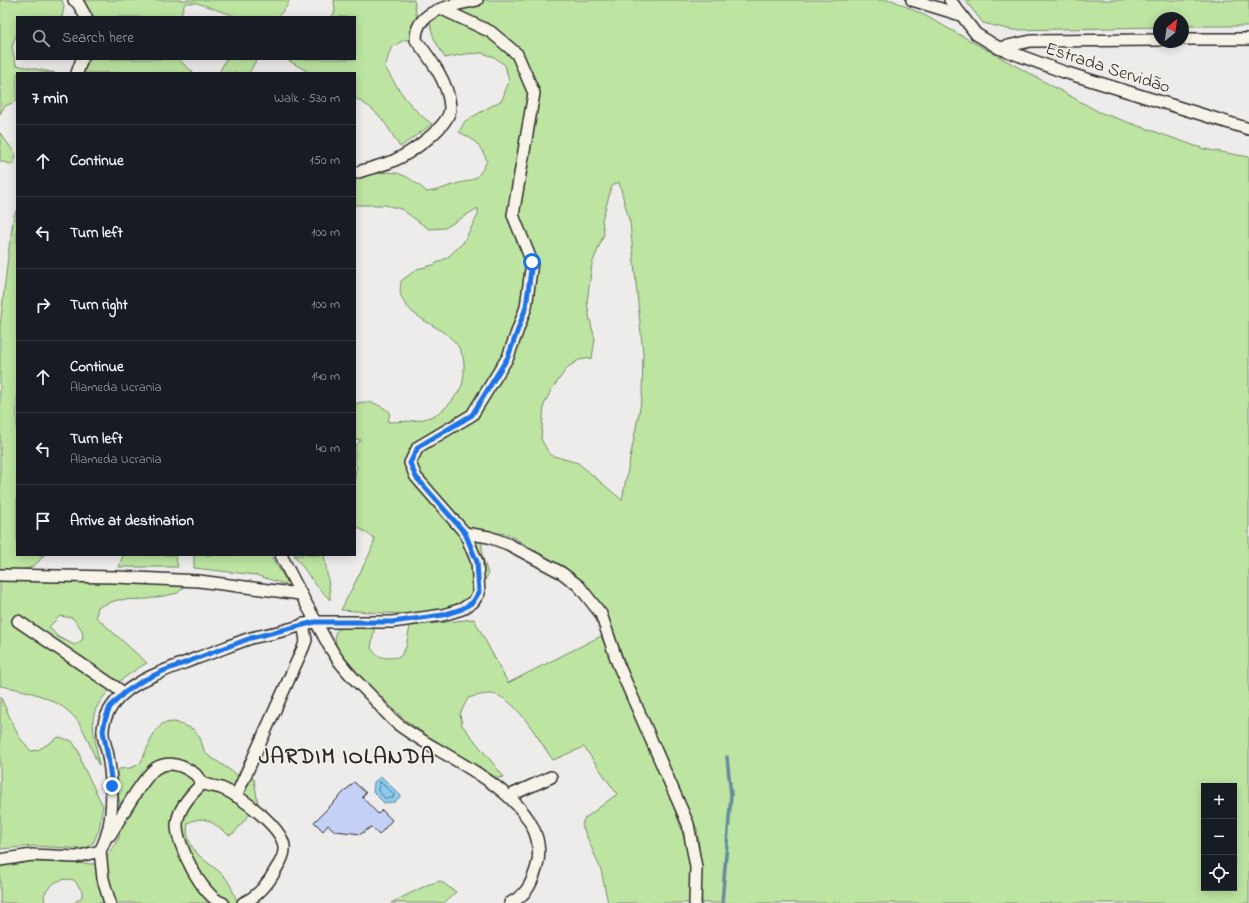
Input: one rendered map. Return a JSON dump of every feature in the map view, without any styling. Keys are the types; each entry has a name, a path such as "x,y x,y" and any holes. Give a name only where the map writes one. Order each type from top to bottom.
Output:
{"street":[{"path":"74,0 78,3 85,16"},
{"path":"356,173 393,161 413,150 446,122 450,106 442,78 416,40 416,32 420,22 428,14 477,0"},
{"path":"912,0 963,18"},
{"name":"Estrada Servidão","path":"950,0 976,34 999,48 1064,72 1249,129"},
{"path":"107,840 112,786 103,731 105,720 110,707 124,693 142,681 163,671 251,638 303,624 315,622 392,622 443,615 462,609 473,602 479,592 477,562 465,533 416,477 410,463 418,447 472,415 508,357 526,307 532,262 513,215 534,93 517,54 491,32 442,9"},
{"path":"1189,39 1249,39"},
{"path":"999,48 1031,41 1153,40"},
{"path":"77,72 82,60"},
{"path":"465,533 489,537 508,544 562,573 579,586 601,614 618,664 688,824 696,867 695,903"},
{"path":"281,556 328,646 343,666 399,724 424,742 489,780 509,796 528,820 538,839 538,860 533,881 528,890 518,899 510,903"},
{"path":"0,575 116,577 200,581 300,594"},
{"path":"18,621 124,693"},
{"path":"236,796 304,648 306,640 303,624"},
{"path":"110,903 103,879 100,851 144,782 156,768 167,764 184,766 197,775 203,783 222,788 236,796 267,820 278,833 284,847 280,861 273,875 261,891 243,903"},
{"path":"509,796 551,777"},
{"path":"203,783 190,796 180,814 177,824 180,842 205,890 219,902 223,903"},
{"path":"0,860 32,854 76,858 100,851"}],"green space":[{"path":"0,0 62,0 64,7 62,16 16,16 16,35 12,47 16,65 50,72 16,72 16,101 5,106 0,114"},
{"path":"77,0 289,0 287,6 279,16 235,16 197,3 185,3 180,16 80,16"},
{"path":"334,0 414,0 420,39 404,40 391,48 385,67 395,84 411,105 432,124 400,147 377,113 356,99 356,72 308,72 288,60 356,60 356,16 332,16 335,12"},
{"path":"458,0 892,0 924,15 1099,112 1204,149 1249,157 1249,903 702,903 700,855 697,829 631,679 608,617 587,586 571,573 508,534 489,532 482,540 482,555 488,574 481,588 470,599 454,607 416,613 341,610 370,553 375,539 356,526 356,445 361,440 356,439 356,404 369,402 390,412 388,422 418,420 435,415 443,410 459,391 464,372 463,357 457,345 449,336 416,315 407,307 400,294 401,281 417,269 433,265 448,257 463,243 478,215 478,208 445,228 429,229 401,209 385,205 356,205 356,178 386,172 401,174 427,192 469,181 477,177 487,161 482,150 476,143 459,132 465,121 502,100 509,81 505,65 494,57 482,53 465,54 445,58 435,41 431,30 431,11","holes":["619,182 630,223 643,353 642,397 622,500 578,463 550,455 541,439 544,405 551,390 568,367 579,360 592,358 595,339 587,302 592,264 604,234 602,220 612,186"]},
{"path":"965,0 1249,0 1249,26 1189,26 1189,12 1153,12 1153,27 1012,30 983,23"},
{"path":"83,60 179,60 193,72 84,72"},
{"path":"226,60 256,60 250,72 220,72"},
{"path":"0,133 15,153 14,165 0,161"},
{"path":"16,211 16,556 43,556 30,568 20,570 0,569 0,326 14,216"},
{"path":"123,556 175,556 178,567 119,567"},
{"path":"194,556 271,556 290,586 256,575 194,568"},
{"path":"295,556 324,556 330,600 316,585"},
{"path":"62,579 188,583 178,593 148,599 117,600 98,607 96,617 147,663 130,673 112,687 98,704 94,713 93,723 99,766 82,727 64,708 33,693 0,686 0,581","holes":["60,616 73,618 82,630 83,639 75,645 58,637 49,627"]},
{"path":"474,619 508,683 601,636 663,780 679,822 689,864 691,884 689,903 608,903 601,870 582,825 584,819 617,794 584,747 553,760 528,723 513,705 496,695 489,694 468,698 460,714 462,725 504,777 497,778 436,742 404,719 360,676 336,647 335,633 343,624 375,625 371,648 374,652 377,655 384,657 400,657 406,647 410,626"},
{"path":"0,696 19,737 31,751 38,750 59,737 72,741 79,752 82,764 103,806 99,830 93,843 84,849 34,846 0,849"},
{"path":"175,722 193,729 200,738 205,753 243,779 254,779 258,804 234,833 229,835 214,824 205,820 194,820 188,823 187,833 193,848 230,884 238,903 74,903 82,897 82,891 74,880 64,879 56,882 50,887 44,895 45,903 0,903 0,866 17,861 96,864 107,856 119,838 121,808 114,776 119,769 130,768 140,764 154,733 163,723"},
{"path":"440,881 456,892 444,903 391,903 427,885"}],"water":[{"path":"381,776 401,796 395,802 384,803 373,792 374,782"}],"building":[{"path":"354,782 366,793 362,797 378,814 382,810 392,820 379,835 371,827 361,834 335,831 328,825 323,831 314,822"}],"waterway":[{"path":"722,903 731,795 727,757"}],"district":[{"name":"JARDIM IOLANDA","path":"347,755"}],"route":[{"path":"112,786 103,731 105,720 110,707 124,693 142,681 163,671 251,638 303,624 315,622 392,622 443,615 462,609 473,602 479,592 477,562 465,533 416,477 410,463 418,447 472,415 508,357 526,307 532,262"}]}
